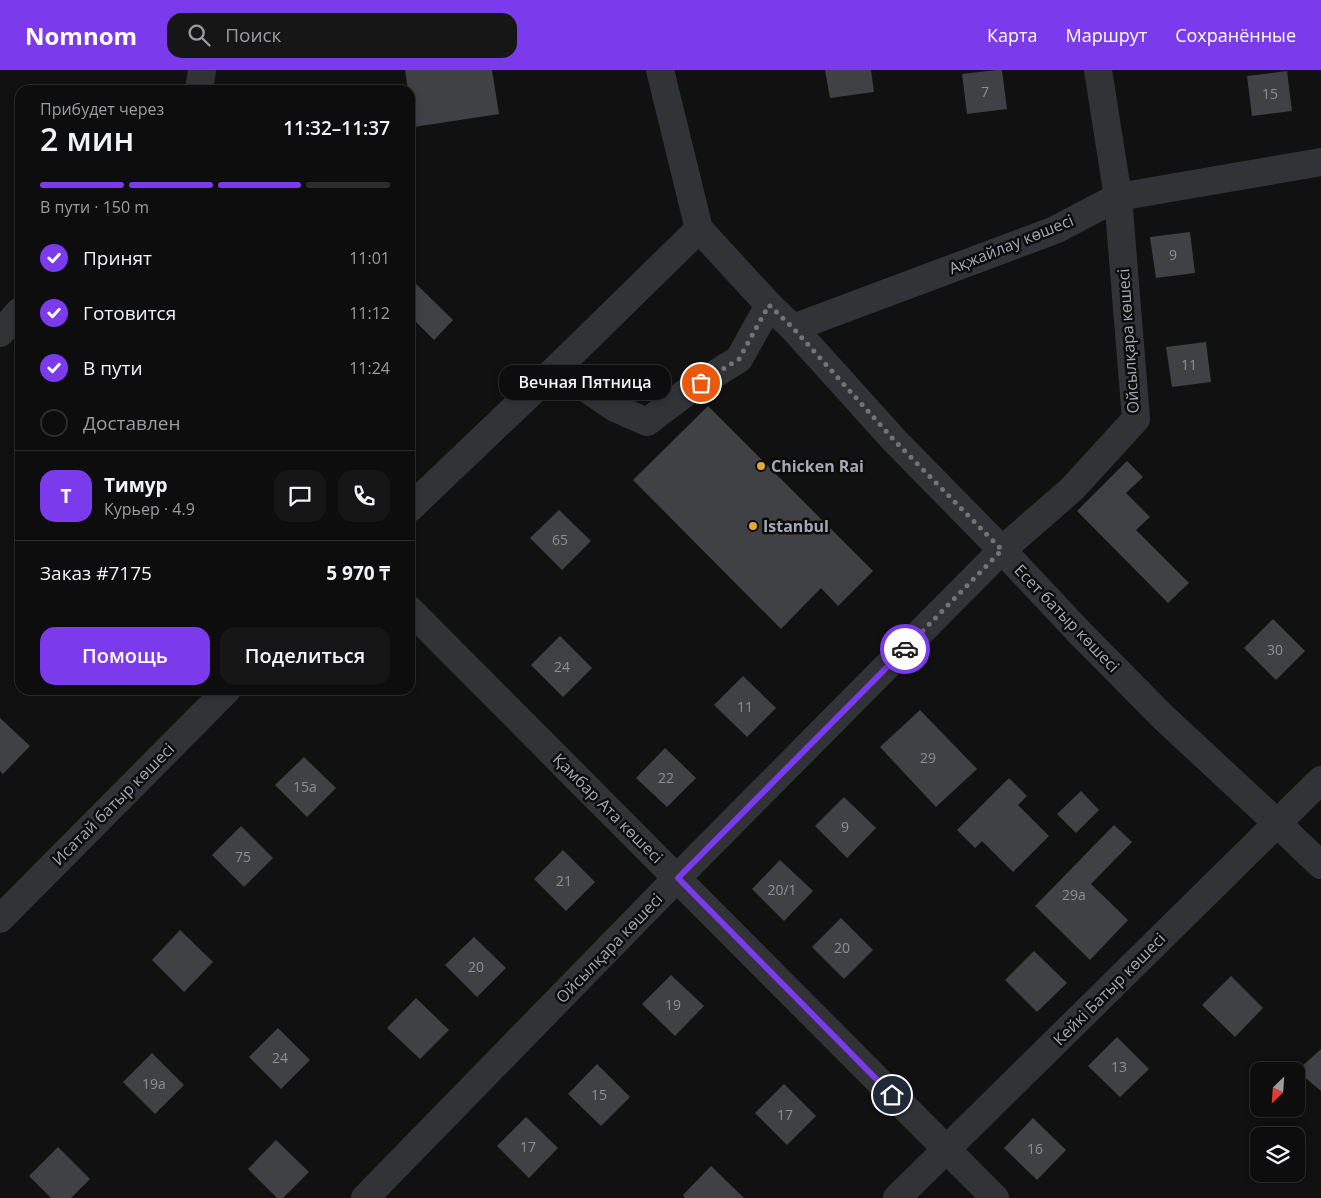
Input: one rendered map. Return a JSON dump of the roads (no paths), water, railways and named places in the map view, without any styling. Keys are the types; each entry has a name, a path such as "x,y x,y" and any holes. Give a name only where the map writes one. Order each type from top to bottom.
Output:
{"street":[{"path":"200,85 202,70"},
{"path":"415,503 700,229 660,70"},
{"name":"Ойсылқара көшесі","path":"366,1198 1002,550 1072,489 1136,419 1118,197 1098,70"},
{"name":"Ақжайлау көшесі","path":"793,328 1055,230 1118,197 1321,162"},
{"name":"Есет батыр көшесі","path":"700,229 895,441 1079,632 1163,717 1321,865"},
{"path":"559,366 577,382 615,408 647,422 688,391 739,359 769,305"},
{"path":"0,333 15,316"},
{"name":"Қамбар Ата көшесі","path":"415,615 995,1198"},
{"name":"Исатай батыр көшесі","path":"0,919 221,695"},
{"name":"Кейкі Батыр көшесі","path":"897,1198 1321,780"}],"place":[{"name":"Вечная Пятница","path":"701,383"},
{"name":"Chicken Rai","path":"761,466"},
{"name":"Istanbul","path":"753,526"}]}
